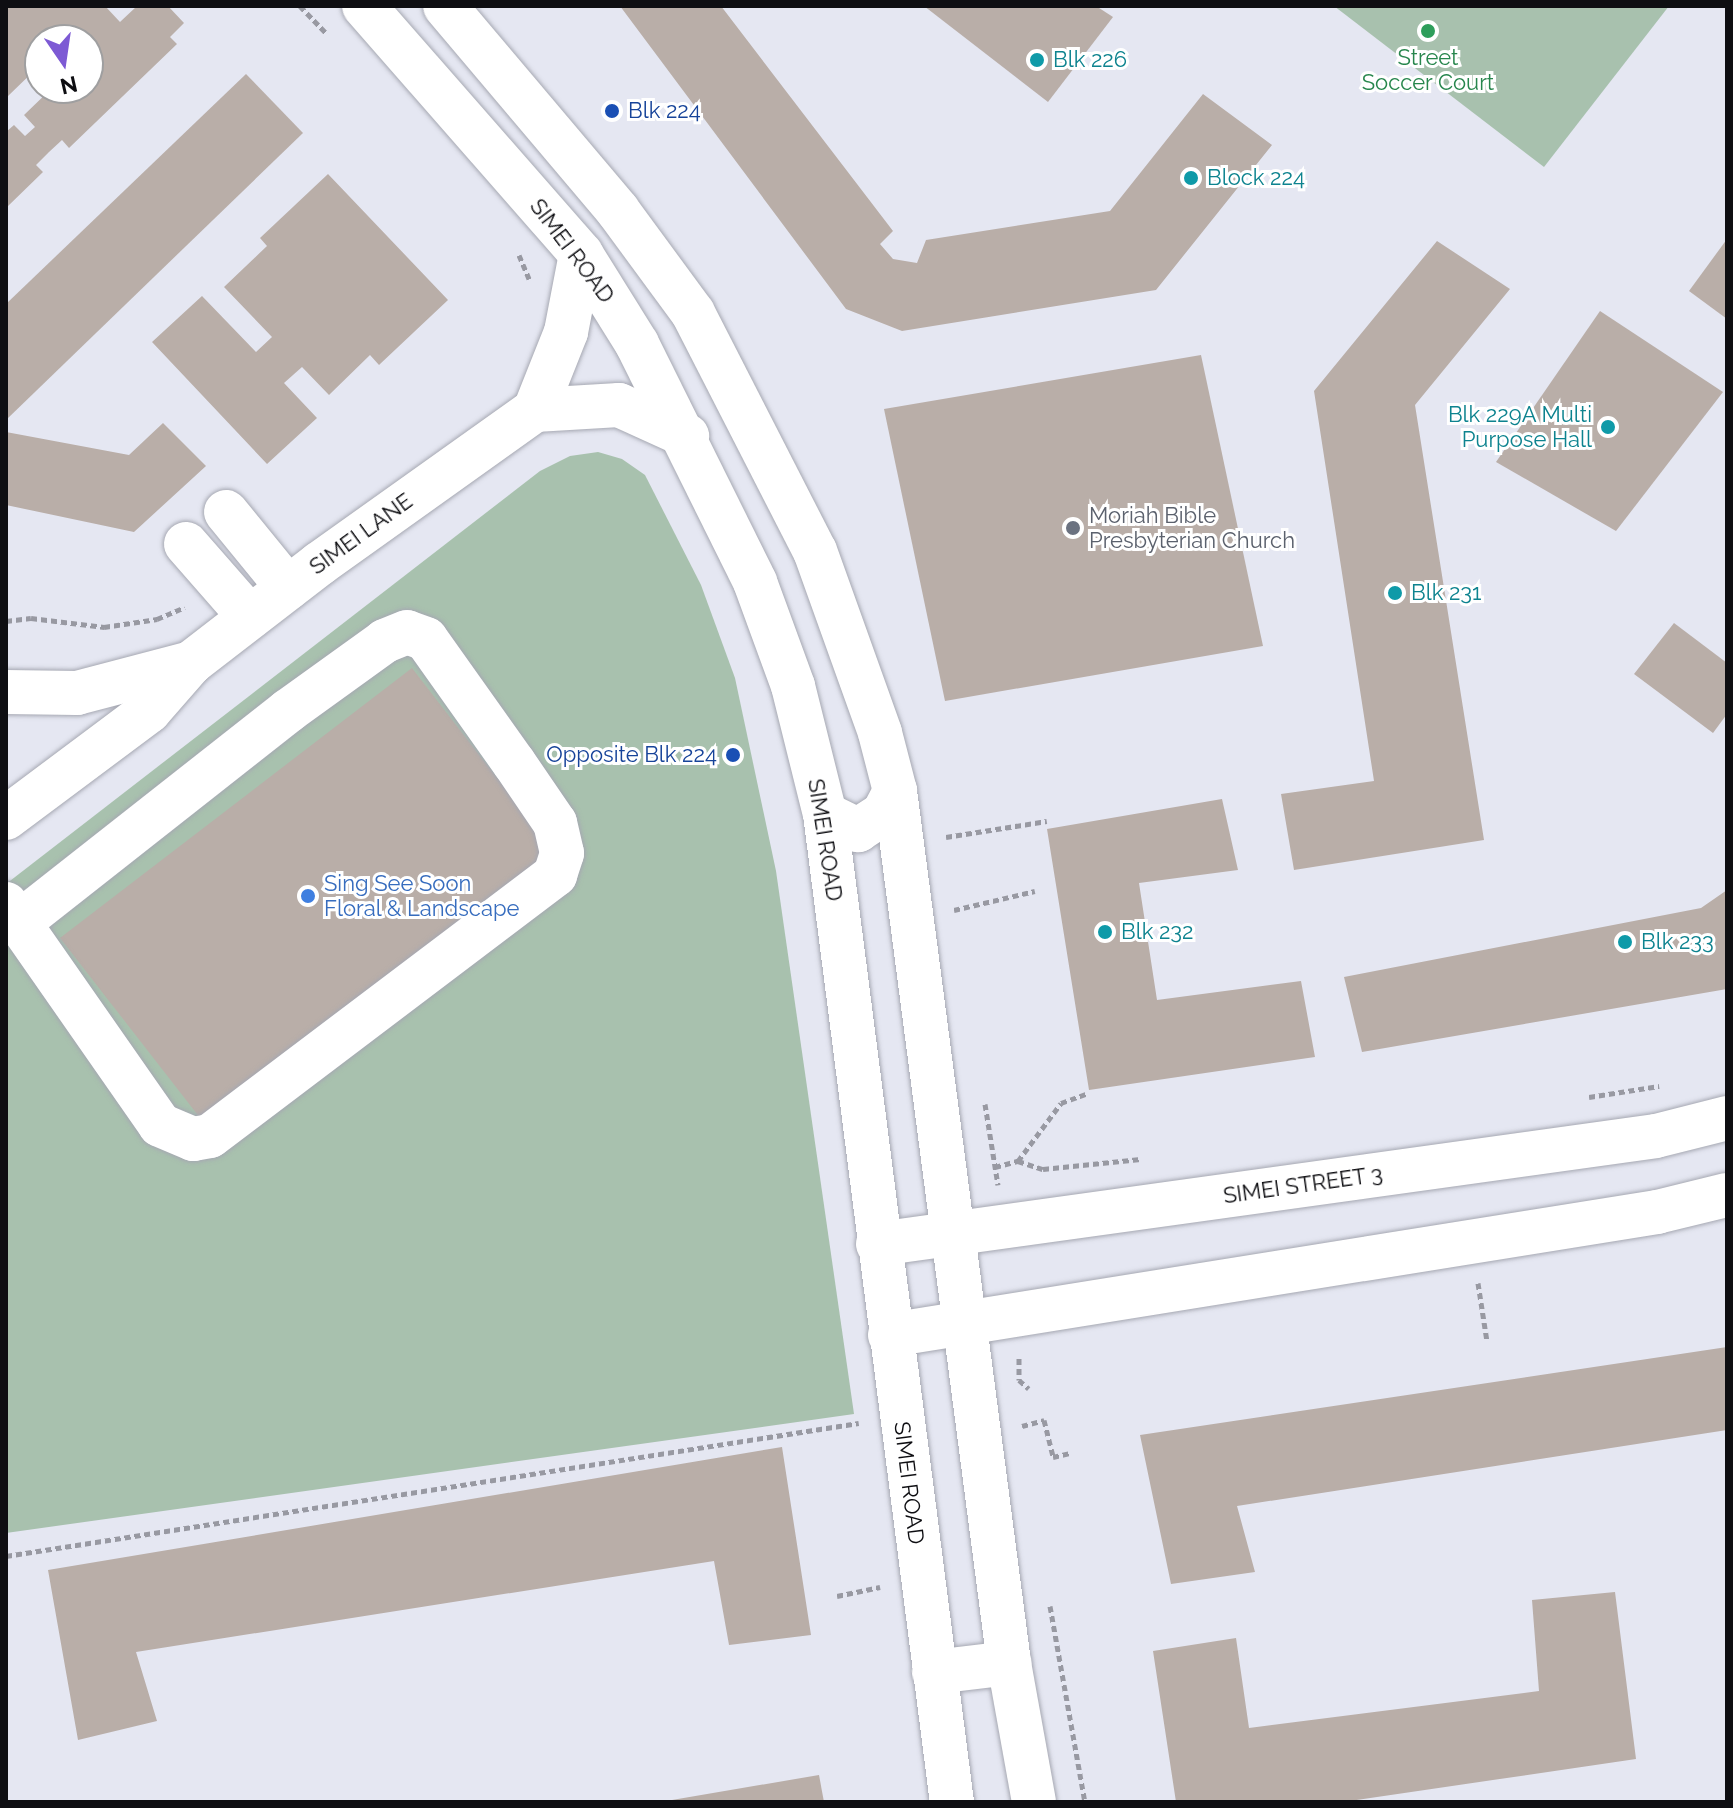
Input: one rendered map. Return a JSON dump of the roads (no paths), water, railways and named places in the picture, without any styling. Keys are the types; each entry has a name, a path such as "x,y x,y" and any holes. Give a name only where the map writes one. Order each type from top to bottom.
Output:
{"main road":[{"name":"SIMEI ROAD","path":"364,6 581,254 687,436 755,582 793,686 825,814 952,1802"},
{"path":"445,6 618,211 693,313 815,551 880,733 895,791 1009,1663 1034,1802"},
{"path":"581,254 566,332 535,410 619,405 687,436"},
{"name":"SIMEI LANE","path":"6,818 149,711 238,603 288,588 535,410"},
{"path":"226,512 288,588"},
{"path":"186,544 238,603"},
{"path":"407,632 426,639 555,823 562,853 555,875 210,1136 193,1139 160,1125 13,913 385,641 407,632"},
{"name":"SIMEI LANE","path":"6,692 77,693 191,663"},
{"path":"825,814 858,830 883,814 895,791"},
{"name":"SIMEI STREET 3","path":"878,1244 1656,1136 1727,1118"},
{"path":"890,1335 966,1320 1657,1212 1727,1195"},
{"path":"934,1672 1009,1663"}],"place":[{"name":"Street Soccer Court","path":"1428,31"},
{"name":"Blk 226","path":"1037,60"},
{"name":"Blk 224","path":"612,111"},
{"name":"Block 224","path":"1191,178"},
{"name":"Blk 229A Multi Purpose Hall","path":"1608,427"},
{"name":"Moriah Bible Presbyterian Church","path":"1073,528"},
{"name":"Blk 231","path":"1395,593"},
{"name":"Opposite Blk 224","path":"733,755"},
{"name":"Sing See Soon Floral & Landscape","path":"308,896"},
{"name":"Blk 232","path":"1105,932"},
{"name":"Blk 233","path":"1625,942"}]}
